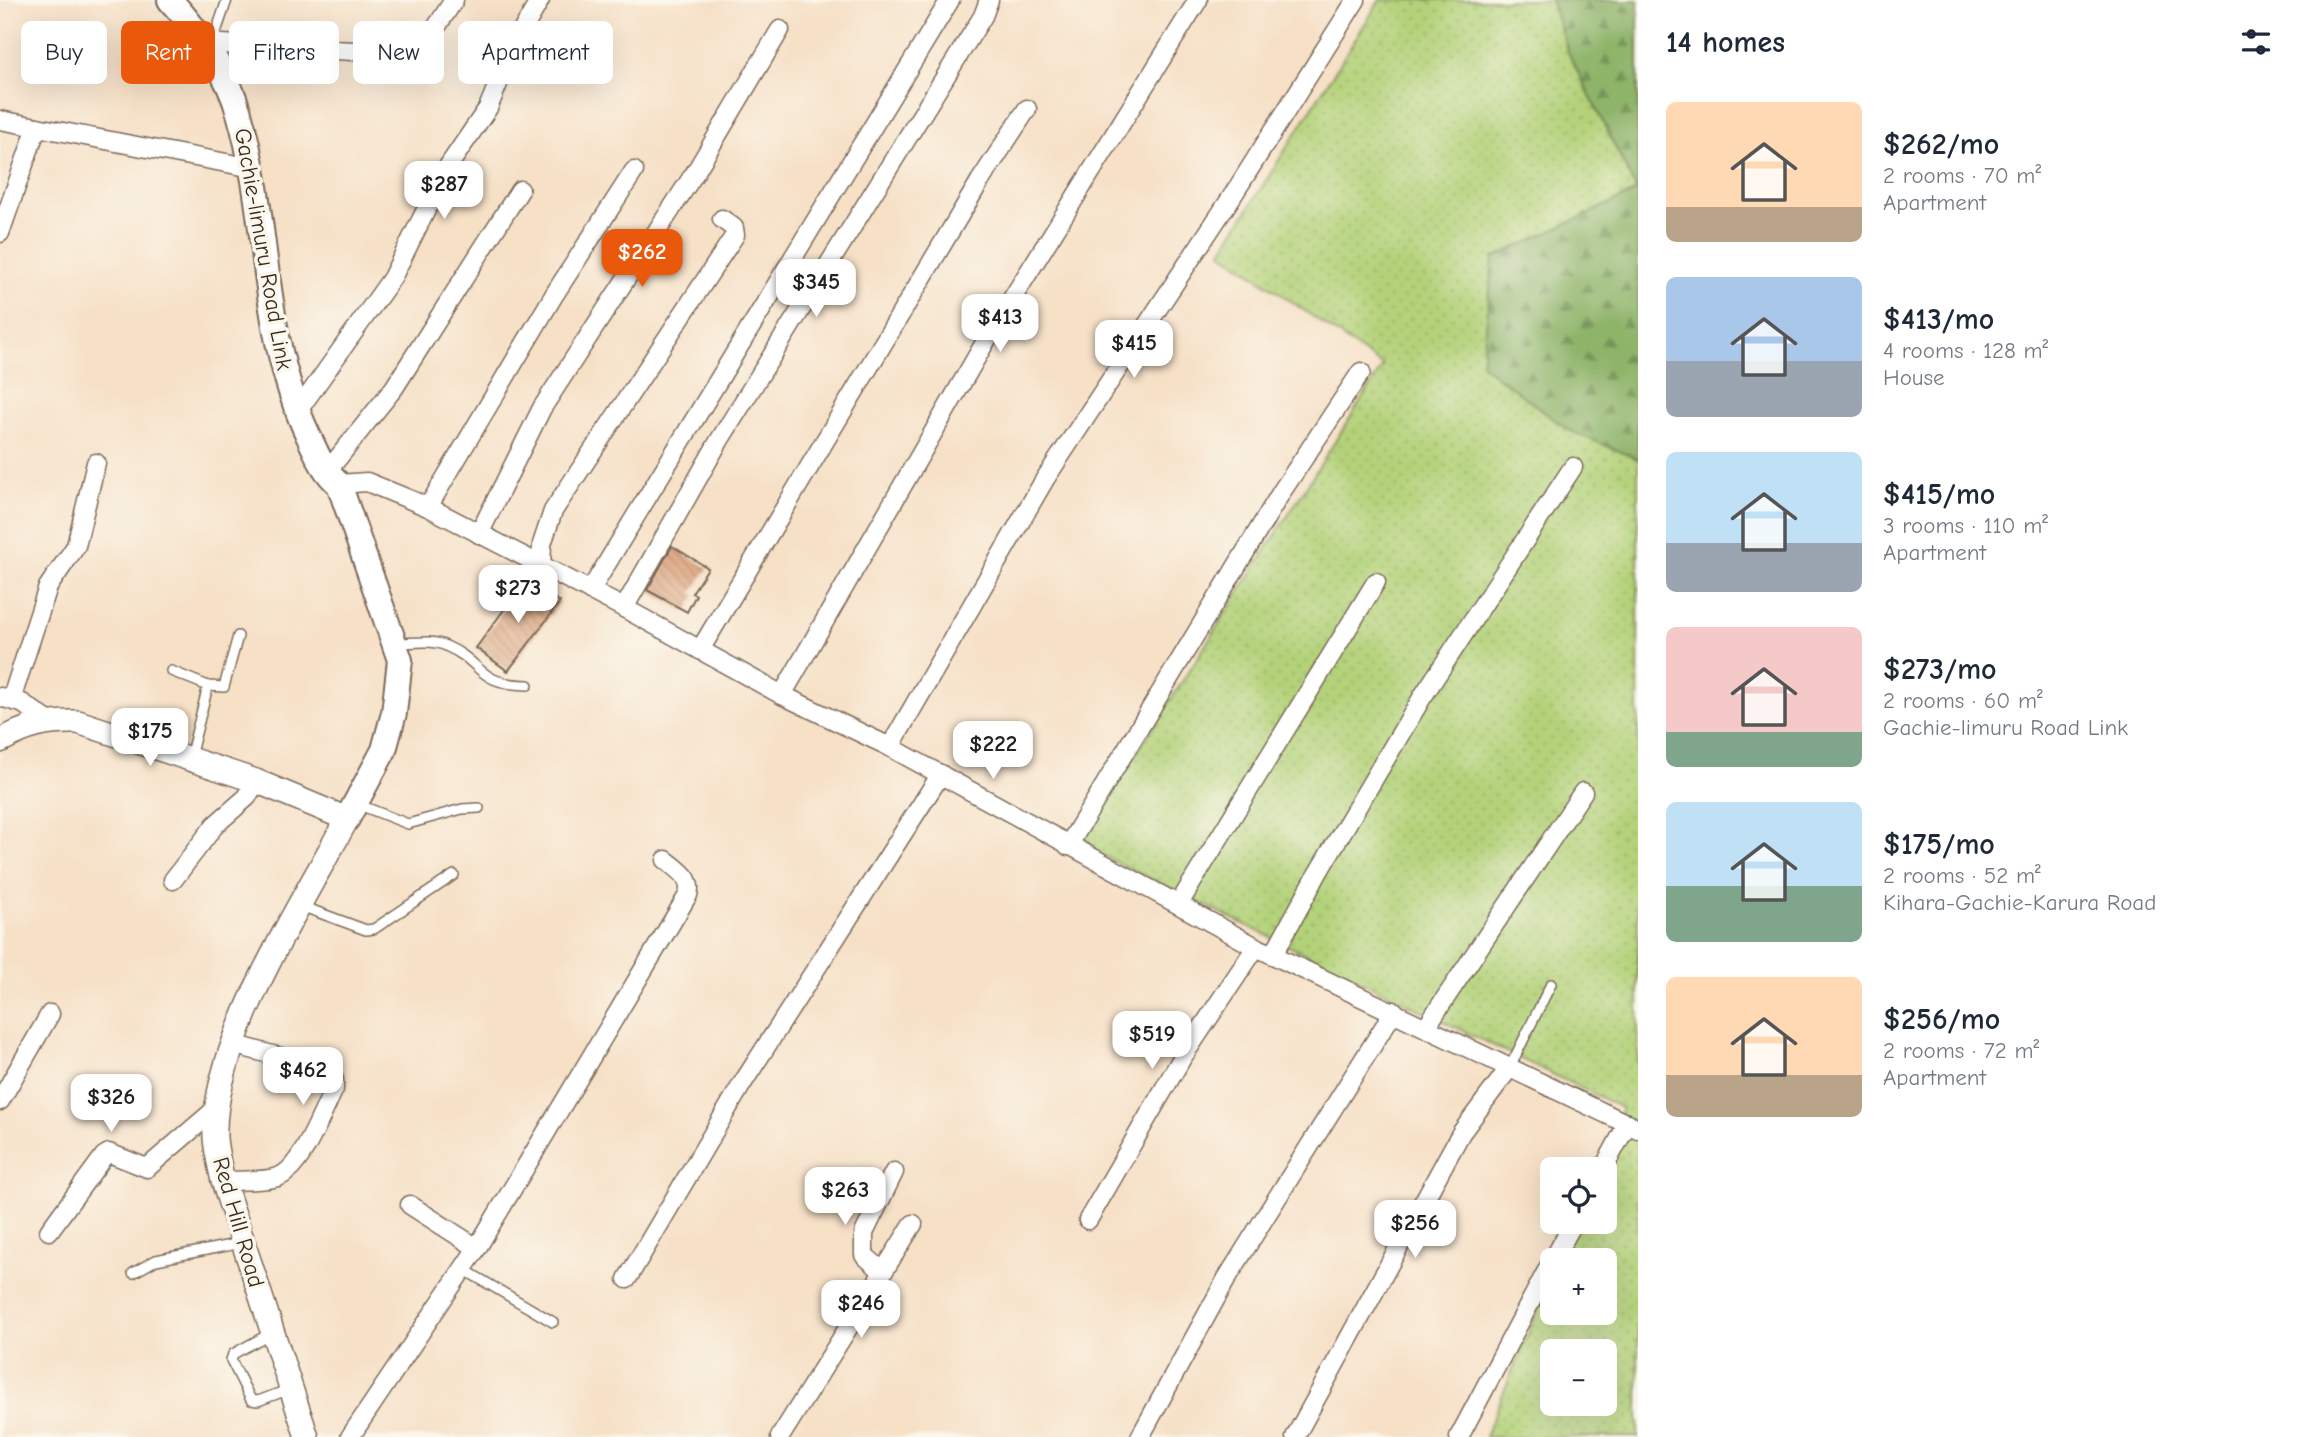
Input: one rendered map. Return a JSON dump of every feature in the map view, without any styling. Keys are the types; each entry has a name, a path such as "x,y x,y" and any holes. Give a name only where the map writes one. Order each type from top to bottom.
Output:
{"main road":[{"name":"Gachie-limuru Road Link","path":"170,0 188,21"},
{"name":"Gachie-limuru Road Link","path":"215,58 239,110 253,168 278,352 297,412 333,479 400,660 394,713 384,750 351,811"}],"street":[{"path":"215,44 409,54 422,49 454,0"},
{"path":"297,412 392,278 447,168 488,108 515,43 540,0"},
{"path":"590,591 950,0"},
{"path":"624,608 726,430 983,16 989,0"},
{"path":"782,695 987,339 1198,0"},
{"path":"890,747 1045,479 1233,195 1356,0"},
{"path":"479,534 542,408 696,171 780,30"},
{"path":"700,650 980,181 1027,109"},
{"path":"0,120 253,168"},
{"path":"0,233 37,127"},
{"path":"428,507 554,295 634,171"},
{"path":"520,190 333,479 366,482 428,507 624,608 782,695 941,774 1068,846 1180,902 1256,947 1633,1126 1611,1157"},
{"path":"541,566 542,544 553,511 735,235 734,228 722,219"},
{"path":"1068,846 1282,491 1361,372"},
{"path":"48,721 22,703 6,698 48,587 76,545 96,463"},
{"path":"1273,955 1319,871 1423,696 1573,467"},
{"path":"1180,902 1376,582"},
{"path":"0,741 24,727 48,721 78,722 351,811"},
{"path":"627,1279 742,1084 941,774"},
{"path":"173,880 215,825 247,797 256,781"},
{"path":"1426,1027 1583,792"},
{"name":"Red Hill Road","path":"307,1437 223,1181 215,1138 221,1083 242,1017 351,811"},
{"path":"350,1437 477,1248 688,895 691,886 688,878 666,860"},
{"path":"1088,1220 1182,1058 1256,947"},
{"path":"1140,1437 1227,1279 1394,1011"},
{"path":"0,1101 50,1014"},
{"path":"223,1181 276,1178 285,1174 303,1150 334,1088 330,1074 323,1069 233,1044"},
{"path":"1295,1437 1461,1133 1510,1067"},
{"path":"49,1231 104,1156 109,1153 116,1155 140,1168 152,1166 218,1107"},
{"path":"882,1270 864,1255 864,1233 894,1172"},
{"path":"410,1205 477,1248"},
{"path":"780,1437 913,1224"},
{"path":"1459,1437 1540,1285"}],"lane":[{"path":"215,29 228,0"},
{"path":"171,671 218,689 228,682 238,636"},
{"path":"395,643 445,645 488,678 506,684 528,685"},
{"path":"189,759 208,686"},
{"path":"351,811 408,824 462,809 479,808"},
{"path":"301,906 366,930 374,929 454,875"},
{"path":"1510,1067 1551,984"},
{"path":"133,1273 156,1260 243,1243"},
{"path":"463,1269 553,1322"},
{"path":"273,1332 233,1354 231,1360 251,1400 258,1401 291,1388"}],"green space":[{"path":"1380,0 1638,0 1638,1437 1485,1437 1540,1305 1540,1325 1617,1325 1617,1248 1564,1248 1570,1234 1617,1234 1617,1157 1602,1157 1622,1108 1079,844 1383,366 1221,252"},
{"path":"1551,0 1638,0 1638,459 1568,430 1482,365 1493,258 1637,191 1568,52"}],"building":[{"path":"672,546 708,568 692,593 696,595 687,612 647,590"},
{"path":"527,578 560,602 508,671 476,648"}]}
